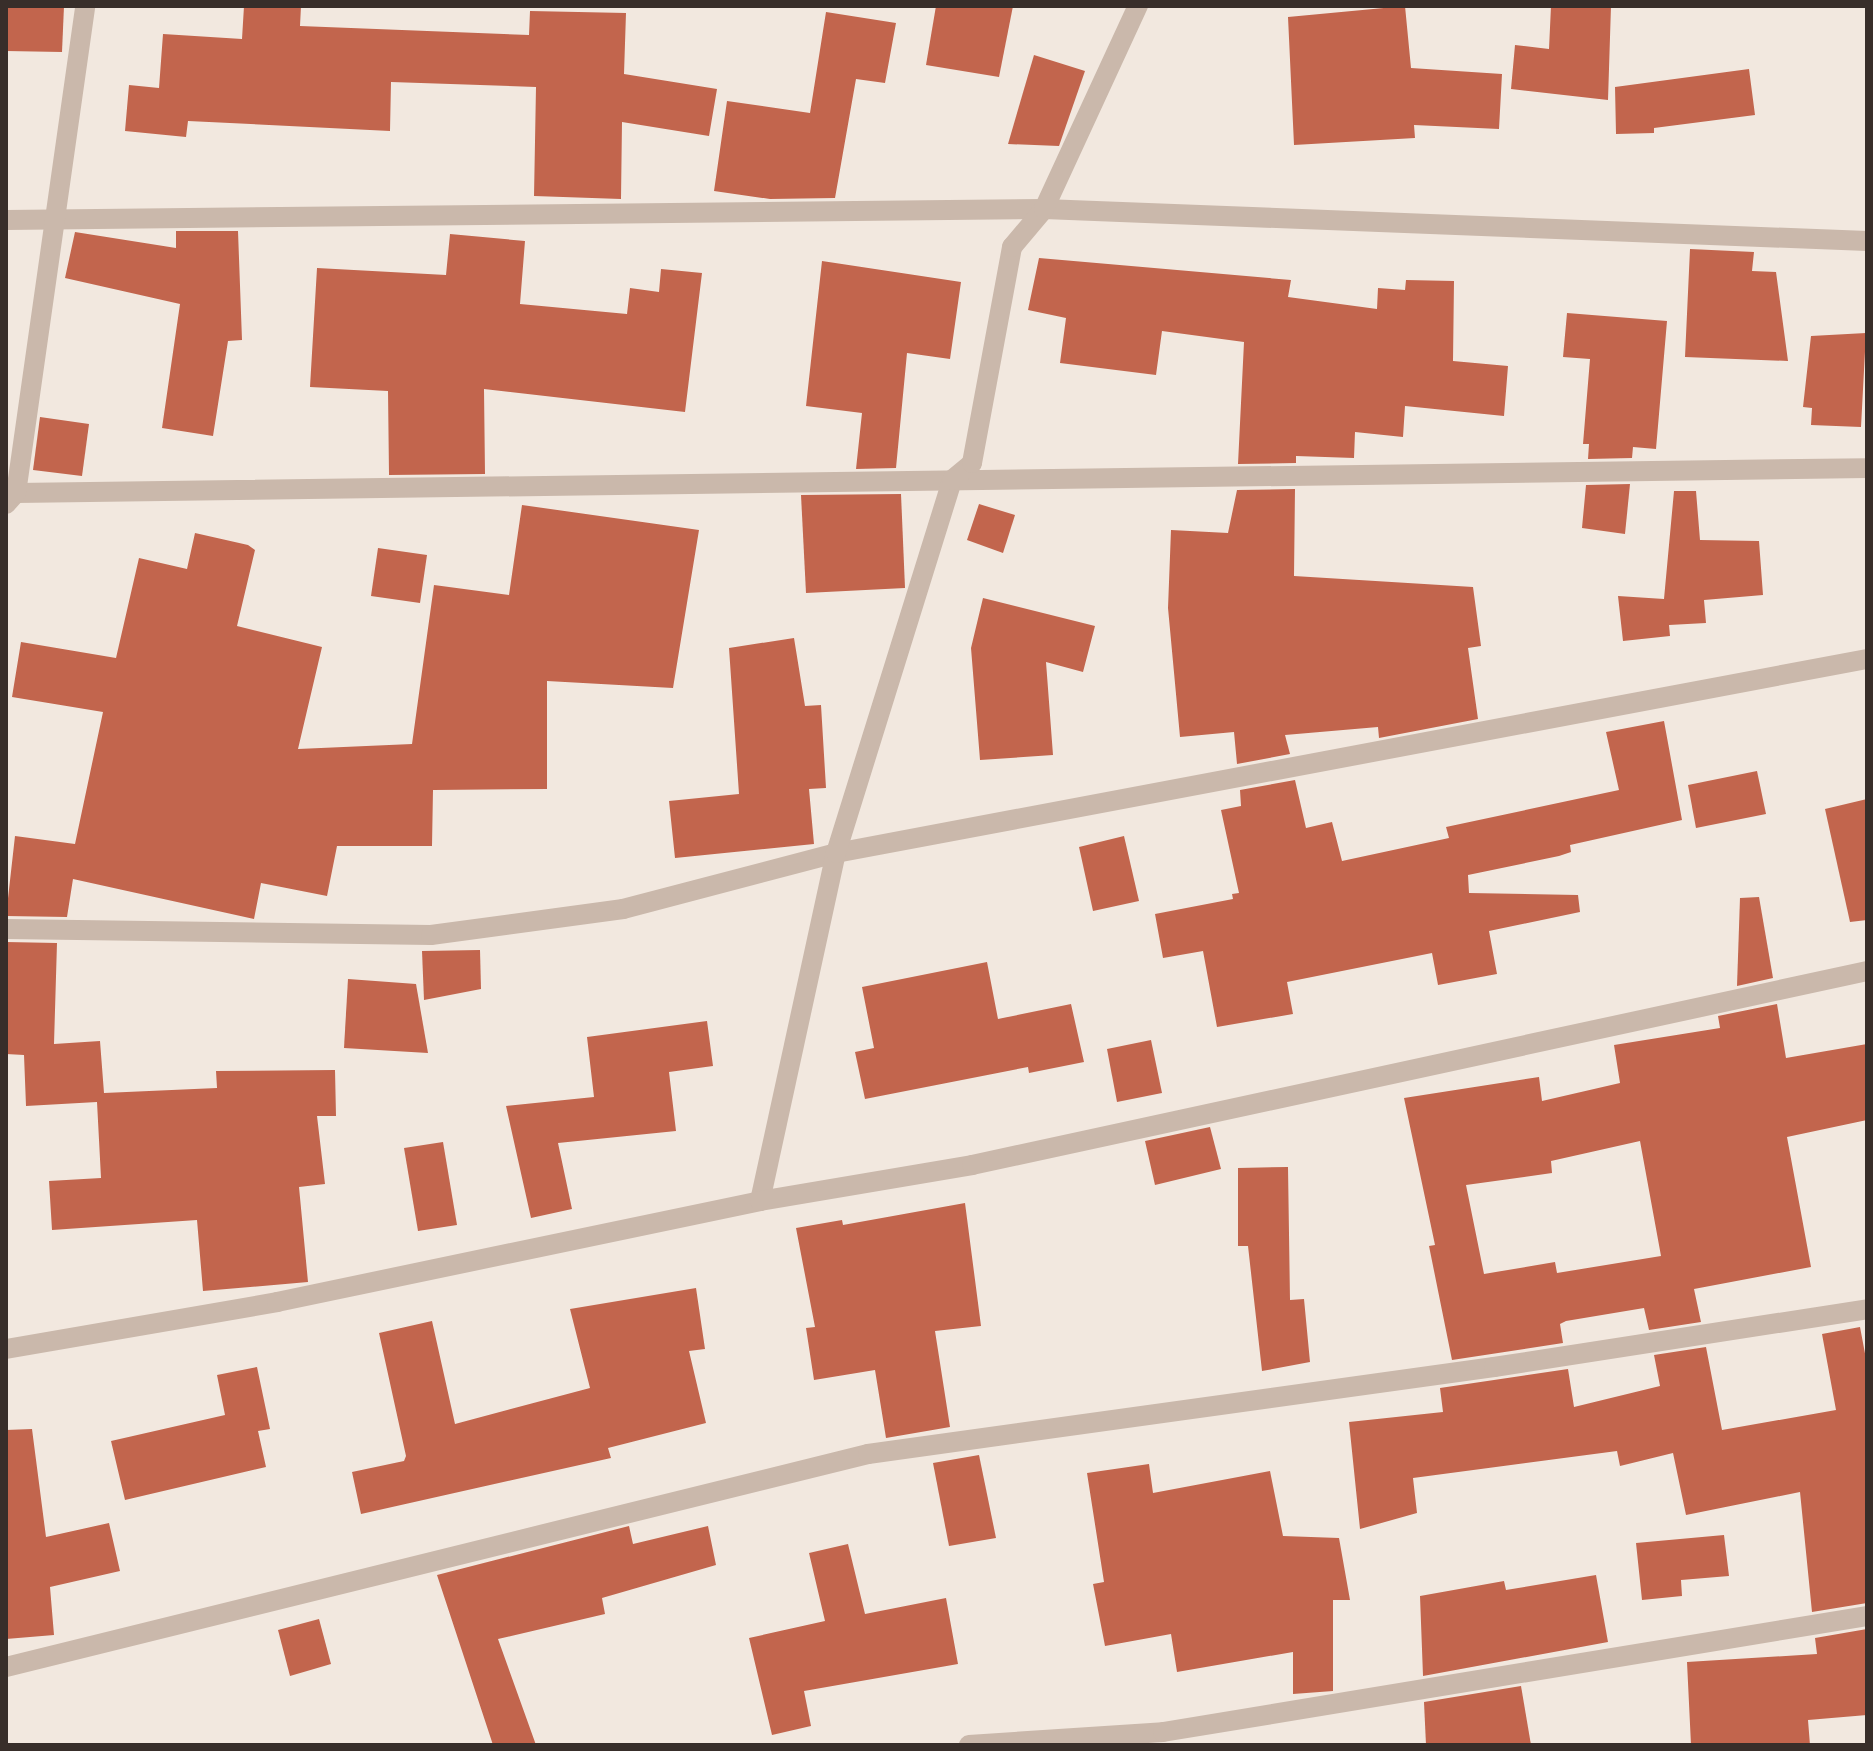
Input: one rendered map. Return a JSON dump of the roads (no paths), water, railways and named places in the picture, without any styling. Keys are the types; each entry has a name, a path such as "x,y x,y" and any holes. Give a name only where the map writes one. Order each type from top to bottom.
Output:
{"street":[{"path":"85,6 11,499 952,480 1867,468"},
{"path":"760,1201 836,853 952,480 972,463 1012,247 1044,209 1138,6"},
{"path":"6,220 1044,209 1867,241"},
{"path":"6,929 431,935 623,909 836,853 1867,659"},
{"path":"6,1349 277,1302 760,1201 987,1162 1867,971"},
{"path":"6,1667 868,1454 1494,1367 1867,1309"},
{"path":"969,1745 1163,1732 1867,1616"}]}
